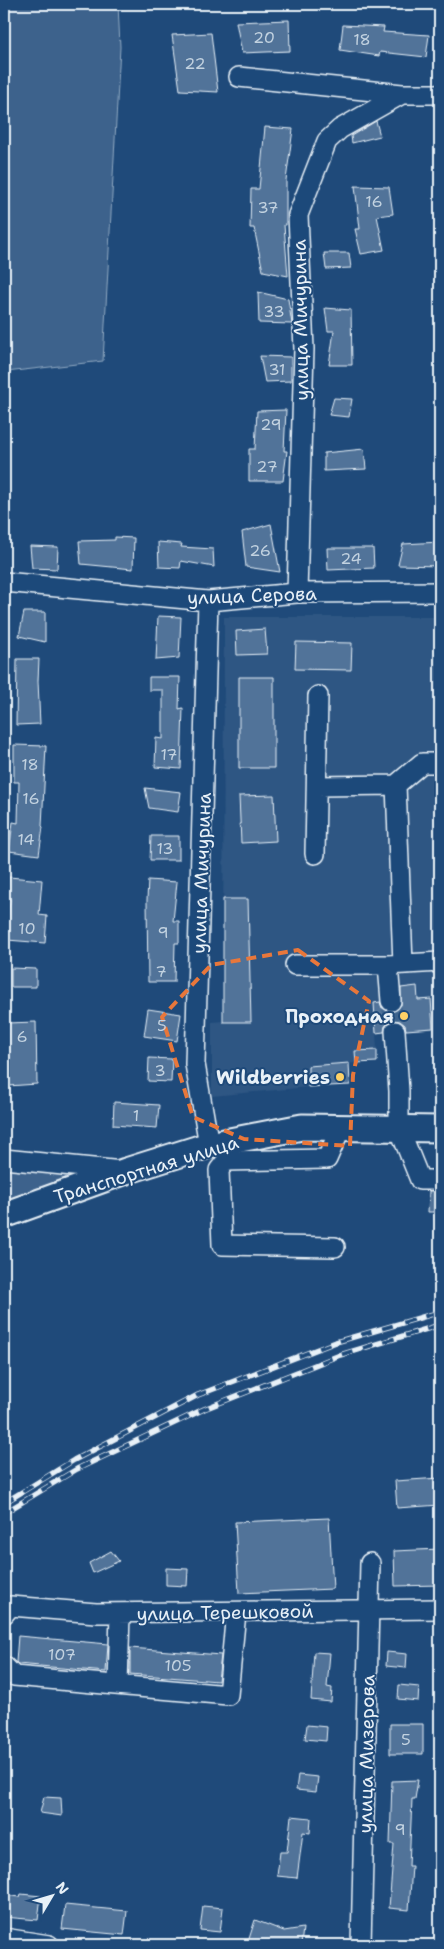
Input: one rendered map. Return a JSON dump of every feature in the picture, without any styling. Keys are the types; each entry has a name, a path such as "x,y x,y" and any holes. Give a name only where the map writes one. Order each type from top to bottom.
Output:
{"main road":[{"name":"Транспортная улица","path":"4,1215 209,1145 302,1127 440,1129"}],"street":[{"path":"239,77 402,94 440,94"},
{"name":"улица Мичурина","path":"296,593 304,349 298,216 327,141 340,129 402,94"},
{"path":"4,582 4,588"},
{"name":"улица Серова","path":"4,582 208,601 296,593 440,592"},
{"name":"улица Мичурина","path":"208,601 195,1064 209,1145"},
{"path":"315,854 318,696"},
{"path":"317,786 396,785 422,763 440,764"},
{"path":"391,1002 396,965 396,785"},
{"path":"295,964 396,965 440,962"},
{"path":"394,1031 399,1091 399,1128 420,1180 440,1180"},
{"path":"335,1247 222,1245 219,1170 226,1161 326,1159 341,1127"},
{"path":"4,1159 126,1172"},
{"name":"улица Мизерова","path":"361,1945 370,1563"},
{"name":"улица Терешковой","path":"7,1610 120,1613 440,1609"},
{"path":"4,1666 14,1676 228,1695 236,1612"},
{"path":"118,1685 120,1613"},
{"path":"4,1938 49,1945"}],"highlighted area":[{"path":"298,950 369,1001 353,1075 350,1146 244,1139 193,1117 162,1017 211,965"}],"shaded area":[{"path":"4,4 118,4 120,47 103,361 6,372 4,347"},
{"path":"224,617 440,617 440,1044 434,1043 433,1029 376,1033 377,1050 355,1051 356,1063 308,1066 308,1087 212,1096 212,1022 223,1021"},
{"path":"15,1168 76,1174 17,1198 4,1198 4,1169"}],"building":[{"path":"289,20 290,51 242,53 236,22"},
{"path":"343,25 384,27 383,32 429,35 426,57 380,52 379,56 340,50"},
{"path":"211,33 218,92 180,90 172,35"},
{"path":"376,121 380,136 352,143 351,136"},
{"path":"265,127 293,129 286,180 286,225 284,225 288,276 263,271 254,228 250,228 251,189 259,189"},
{"path":"355,186 389,187 393,214 377,216 384,250 361,254 355,229 360,229"},
{"path":"324,253 349,253 351,268 326,269"},
{"path":"258,292 288,299 292,324 259,323"},
{"path":"325,308 351,310 352,365 329,365 334,331 328,331"},
{"path":"260,356 291,357 291,381 265,382"},
{"path":"334,398 352,399 349,417 329,415"},
{"path":"286,410 284,451 287,451 283,481 249,481 249,449 255,449 257,411"},
{"path":"364,449 366,469 324,471 324,453"},
{"path":"271,524 280,572 246,567 242,532"},
{"path":"115,537 134,538 133,569 81,564 79,541 115,540"},
{"path":"158,542 182,544 181,547 213,549 214,567 181,561 180,568 159,567"},
{"path":"440,542 440,566 398,565 403,544"},
{"path":"30,546 58,547 57,569 32,568"},
{"path":"327,548 373,548 374,568 328,570"},
{"path":"24,612 45,612 45,642 19,636"},
{"path":"158,616 181,617 179,658 156,660"},
{"path":"265,629 267,654 237,655 236,631"},
{"path":"296,642 352,643 351,670 295,669"},
{"path":"17,659 39,659 40,724 16,725"},
{"path":"149,677 180,677 179,709 183,708 181,769 155,767 156,738 163,739 163,690 149,690"},
{"path":"239,677 274,677 274,768 239,768"},
{"path":"14,745 46,746 43,827 39,855 9,851 13,822 18,823 19,782 14,782"},
{"path":"145,788 181,792 178,812 149,808"},
{"path":"274,795 276,841 241,843 239,796"},
{"path":"151,836 179,836 179,860 150,860"},
{"path":"9,877 42,880 39,915 47,916 45,943 7,940 10,899 7,899"},
{"path":"148,880 177,882 173,921 179,921 179,943 175,943 174,982 148,982"},
{"path":"223,899 248,899 251,1022 223,1022"},
{"path":"11,968 36,969 36,987 11,987"},
{"name":"Проходная","path":"417,986 418,1000 431,999 433,1028 406,1030 405,1025 400,1021 394,1020 385,1026 384,1032 376,1033 374,1003 380,1002 382,1008 387,1011 397,1010 401,1005 401,988"},
{"path":"148,1009 181,1014 177,1041 144,1036"},
{"path":"36,1022 37,1084 8,1086 7,1023"},
{"path":"377,1050 377,1062 356,1063 355,1051"},
{"path":"149,1058 172,1059 171,1082 148,1081"},
{"path":"349,1063 350,1085 308,1087 308,1066"},
{"path":"114,1102 159,1105 157,1128 113,1125"},
{"path":"429,1191 440,1191 440,1212 428,1212"},
{"path":"440,1478 440,1505 397,1508 395,1481"},
{"path":"329,1518 333,1589 239,1593 235,1522"},
{"path":"440,1549 440,1585 395,1586 394,1551"},
{"path":"111,1551 119,1561 93,1573 89,1563"},
{"path":"166,1568 188,1569 187,1586 166,1585"},
{"path":"18,1636 108,1644 106,1672 18,1664 16,1662"},
{"path":"130,1648 221,1655 218,1681 130,1674"},
{"path":"314,1652 330,1653 327,1687 332,1688 331,1702 311,1700"},
{"path":"387,1652 407,1654 406,1668 386,1666"},
{"path":"399,1685 419,1687 418,1701 398,1699"},
{"path":"390,1724 423,1724 423,1754 390,1754"},
{"path":"307,1725 327,1727 326,1741 305,1739"},
{"path":"298,1775 318,1777 316,1792 296,1790"},
{"path":"418,1780 415,1799 412,1799 409,1866 412,1866 409,1910 389,1908 394,1844 390,1844 392,1781"},
{"path":"44,1797 61,1798 62,1816 40,1813"},
{"path":"291,1816 311,1818 310,1833 303,1832 297,1878 277,1876 280,1852 287,1852"},
{"path":"21,1894 41,1896 38,1920 4,1917 4,1895 20,1897"},
{"path":"65,1905 127,1911 124,1935 62,1929"},
{"path":"203,1906 223,1908 220,1932 200,1930"},
{"path":"255,1920 284,1931 303,1928 301,1945 260,1945 248,1942"}],"tunnel":[{"path":"391,1001 395,1031"}],"railway":[{"path":"4,1503 74,1460 198,1395 336,1342 440,1312"},
{"path":"4,1513 77,1469 204,1409 340,1355 440,1325"}],"place":[{"name":"Проходная","path":"404,1016"},
{"name":"Wildberries","path":"340,1077"}]}
